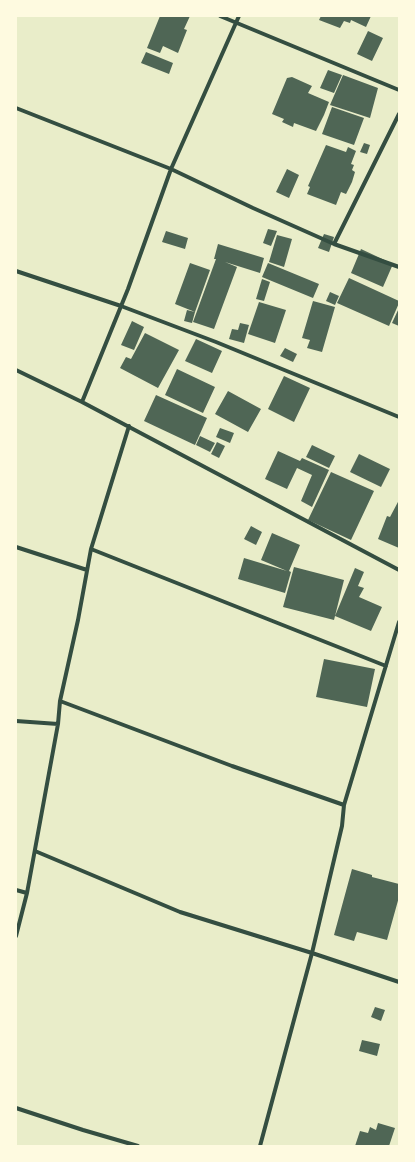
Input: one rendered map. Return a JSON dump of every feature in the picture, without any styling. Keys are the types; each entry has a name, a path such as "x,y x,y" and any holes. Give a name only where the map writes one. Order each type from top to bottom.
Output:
{"street":[{"path":"220,16 399,90"},
{"path":"82,402 121,306 171,169 239,16"},
{"path":"16,108 171,169 334,244 399,267"},
{"path":"334,244 399,114"},
{"path":"16,271 121,306 216,342 399,416"},
{"path":"16,370 129,426 399,570"},
{"path":"16,936 27,893 35,852 58,724 60,701 91,549 129,426"},
{"path":"16,547 87,570"},
{"path":"91,549 386,666"},
{"path":"260,1146 312,953 342,826 344,805 399,622"},
{"path":"60,701 232,766 344,805"},
{"path":"16,721 58,724"},
{"path":"35,852 180,912 399,982"},
{"path":"16,890 27,893"},
{"path":"16,1108 138,1146"}],"building":[{"path":"160,16 190,16 184,29 187,30 178,53 163,46 160,53 147,48"},
{"path":"321,16 371,16 366,27 351,20 350,23 344,21 340,28 319,20"},
{"path":"368,31 383,38 372,61 357,54"},
{"path":"146,52 173,63 169,74 141,63"},
{"path":"328,70 342,75 334,93 320,88"},
{"path":"343,75 378,88 370,118 330,105"},
{"path":"292,77 312,86 308,93 329,102 316,131 294,123 293,127 282,122 284,119 272,114 287,78"},
{"path":"332,107 364,118 354,145 322,134"},
{"path":"364,143 370,145 367,154 360,152"},
{"path":"326,145 346,152 348,147 356,151 351,164 354,165 352,170 355,172 352,182 346,194 341,192 336,205 307,194 310,187 308,186"},
{"path":"287,169 299,175 289,198 276,192"},
{"path":"268,229 277,231 271,246 263,243"},
{"path":"166,231 188,238 185,249 162,242"},
{"path":"324,234 334,237 329,252 318,248"},
{"path":"277,235 292,239 284,267 269,262"},
{"path":"218,244 264,258 260,273 225,262 237,267 214,329 193,322 216,259 214,259"},
{"path":"361,249 393,264 383,287 351,273"},
{"path":"190,263 210,270 195,312 175,304"},
{"path":"268,263 319,284 313,298 262,277"},
{"path":"349,278 399,301 389,326 337,303"},
{"path":"262,279 270,282 264,301 256,299"},
{"path":"330,292 339,296 335,305 326,301"},
{"path":"313,301 335,307 322,352 307,348 310,340 302,338"},
{"path":"259,302 286,310 275,343 248,334"},
{"path":"399,308 399,326 392,323"},
{"path":"187,310 195,312 192,323 184,321"},
{"path":"132,321 144,327 134,350 121,345"},
{"path":"240,323 249,325 244,343 229,339 232,329 238,330"},
{"path":"145,333 179,350 158,388 120,368 126,357 131,359"},
{"path":"196,339 222,351 212,373 185,361"},
{"path":"285,348 297,354 293,362 280,356"},
{"path":"177,369 215,387 203,413 165,395"},
{"path":"284,376 310,388 294,422 268,409"},
{"path":"228,391 261,409 248,432 215,414"},
{"path":"156,395 207,418 195,445 144,421"},
{"path":"220,428 234,433 230,443 216,437"},
{"path":"200,436 215,443 210,452 196,445"},
{"path":"217,442 225,446 219,458 211,454"},
{"path":"312,445 335,456 329,468 306,457"},
{"path":"278,451 300,461 302,458 329,470 312,507 301,501 312,475 297,468 287,489 265,479"},
{"path":"359,454 390,469 381,487 350,472"},
{"path":"331,472 374,491 351,540 308,520"},
{"path":"399,500 399,548 378,539 387,516 390,517"},
{"path":"251,526 262,532 256,545 244,539"},
{"path":"272,533 300,545 289,571 291,572 285,593 238,579 244,558 287,571 261,560"},
{"path":"294,567 344,580 334,620 283,607"},
{"path":"355,568 364,572 358,586 364,588 359,597 382,607 371,631 335,616"},
{"path":"324,659 375,669 367,707 316,697"},
{"path":"352,869 372,875 372,877 399,884 399,897 387,940 357,932 354,941 334,935"},
{"path":"375,1007 385,1010 381,1021 371,1017"},
{"path":"362,1040 380,1044 377,1056 359,1051"},
{"path":"378,1123 395,1128 389,1146 355,1146 360,1131 368,1133 370,1127 376,1130"}]}
